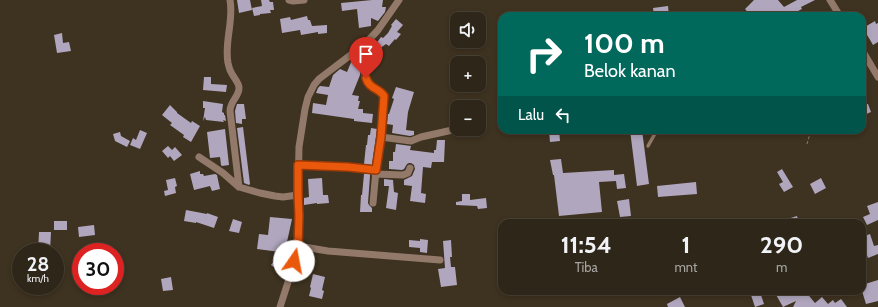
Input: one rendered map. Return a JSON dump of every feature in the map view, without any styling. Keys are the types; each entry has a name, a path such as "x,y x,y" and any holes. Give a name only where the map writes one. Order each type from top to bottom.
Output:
{"street":[{"path":"230,0 231,11 228,60 231,72 239,88 230,104 230,111 239,187"},
{"path":"288,0 293,2 304,0"},
{"path":"280,307 298,246 299,147 308,97 314,85 324,75 365,44 378,30 399,0"},
{"path":"830,0 838,12"},
{"path":"365,44 367,59 365,75 366,81 384,96 381,137 373,203"},
{"path":"866,57 878,77"},
{"path":"381,137 411,141 421,137 450,131"},
{"path":"199,157 239,187 275,196 283,197 298,195"},
{"path":"298,165 348,167 403,175 408,173 410,168"},
{"path":"298,246 328,251 440,260"}],"lane":[{"path":"648,146 655,134"}],"path":[{"path":"807,144 810,134"}],"building":[{"path":"237,0 250,0 252,10 239,13"},
{"path":"261,0 269,0 270,2 273,2 274,10 270,10 271,13 254,16 252,8 262,6"},
{"path":"383,0 382,7 386,7 385,12 378,21 371,18 371,26 359,28 357,9 342,11 341,3"},
{"path":"754,0 778,0 784,7 797,0 815,0 801,7 802,9 796,12 748,12 745,9"},
{"path":"668,6 669,12 654,12 653,8"},
{"path":"307,16 312,26 327,25 327,33 318,34 318,32 301,35 300,30 282,33 280,19 290,17 291,20"},
{"path":"396,19 403,25 397,32 401,34 389,46 386,44 375,52 372,49 381,37 383,38 388,33 392,26 391,25"},
{"path":"875,21 876,24 878,23 878,42 873,45 866,33 866,26"},
{"path":"62,33 63,43 69,42 71,51 57,53 54,35"},
{"path":"358,56 362,58 360,75 352,95 359,96 358,101 360,101 358,109 363,109 363,113 373,114 372,123 312,113 313,103 326,105 328,95 316,93 318,88 320,86 329,87 333,75 340,69 347,72 352,60"},
{"path":"204,77 211,77 211,84 227,85 226,92 203,90"},
{"path":"396,87 414,92 408,112 406,130 414,131 414,135 410,136 392,133 393,125 387,124 388,114 394,99 392,98"},
{"path":"866,99 867,104 871,112 866,114"},
{"path":"203,101 223,104 222,112 225,115 226,121 206,120 205,117 203,121 205,108 203,108"},
{"path":"237,104 244,104 246,119 242,119 242,124 236,123 235,111"},
{"path":"170,105 177,113 191,123 192,121 200,126 191,142 170,125 172,123 162,115"},
{"path":"243,127 249,185 244,183 237,128"},
{"path":"371,128 377,129 372,165 364,164 366,145"},
{"path":"225,129 229,165 222,166 220,157 210,158 207,132"},
{"path":"140,130 147,133 140,149 130,145 133,138 136,140"},
{"path":"120,132 121,136 130,141 127,147 115,141 113,134"},
{"path":"549,134 559,134 560,141 550,142"},
{"path":"630,134 643,134 649,184 637,186"},
{"path":"437,140 445,140 444,162 432,162 431,168 423,167 421,193 426,194 425,203 410,201 412,186 404,185 404,180 412,176 415,169 414,165 409,163 402,170 389,169 389,161 393,161 393,152 395,152 396,144 411,146 410,150 434,153 434,150 436,150"},
{"path":"168,146 172,150 175,147 182,155 174,161 170,156 168,158 162,151"},
{"path":"561,159 563,173 614,170 614,175 624,174 626,188 617,189 616,181 599,182 602,212 559,216 554,175 550,160"},
{"path":"782,169 793,187 784,192 779,184 783,182 777,172"},
{"path":"200,171 200,174 203,174 204,176 217,175 220,189 212,191 210,186 194,190 190,174"},
{"path":"364,174 370,174 368,203 372,208 372,212 360,212"},
{"path":"175,178 177,186 175,187 176,193 165,196 164,191 168,190 166,180"},
{"path":"322,178 323,195 328,195 329,203 304,205 304,198 309,197 308,179"},
{"path":"821,178 826,188 815,194 810,184"},
{"path":"384,179 393,180 394,192 398,193 396,210 386,208 389,186 384,186"},
{"path":"696,182 697,194 658,197 657,186"},
{"path":"462,194 470,194 470,200 486,198 487,208 478,209 477,206 456,205 456,202 462,201"},
{"path":"629,199 631,216 620,217 617,201"},
{"path":"878,202 878,220 867,225 866,219 863,217 870,214 867,206"},
{"path":"186,210 207,213 218,217 214,228 196,222 184,221"},
{"path":"797,216 798,219 788,219"},
{"path":"270,217 292,219 287,242 291,242 285,267 281,272 271,265 280,252 257,249 259,234 268,235"},
{"path":"233,219 242,222 239,233 229,231"},
{"path":"54,221 67,221 67,230 54,230"},
{"path":"94,225 95,235 79,237 78,227"},
{"path":"39,232 51,232 50,243 38,243"},
{"path":"870,234 874,246 878,245 878,254 868,258 866,252 866,236"},
{"path":"420,239 428,240 427,253 420,252 420,248 409,247 409,240 420,241"},
{"path":"451,240 451,267 455,267 457,285 441,287 438,269 445,268 443,241"},
{"path":"313,274 325,277 322,290 324,291 322,299 309,296"},
{"path":"171,277 173,290 163,291 161,279"},
{"path":"878,280 878,301 866,304 863,295 866,295 866,284"},
{"path":"751,295 761,295 764,304 755,307"},
{"path":"776,295 808,295 815,303 822,297 828,304 833,300 835,303 841,299 847,307 793,307 796,301 783,307"},
{"path":"680,297 685,307 668,307 667,304"}],"route":[{"path":"294,261 298,246 298,165 348,167 376,170 381,137 384,96 381,92 367,83 366,78"}]}
